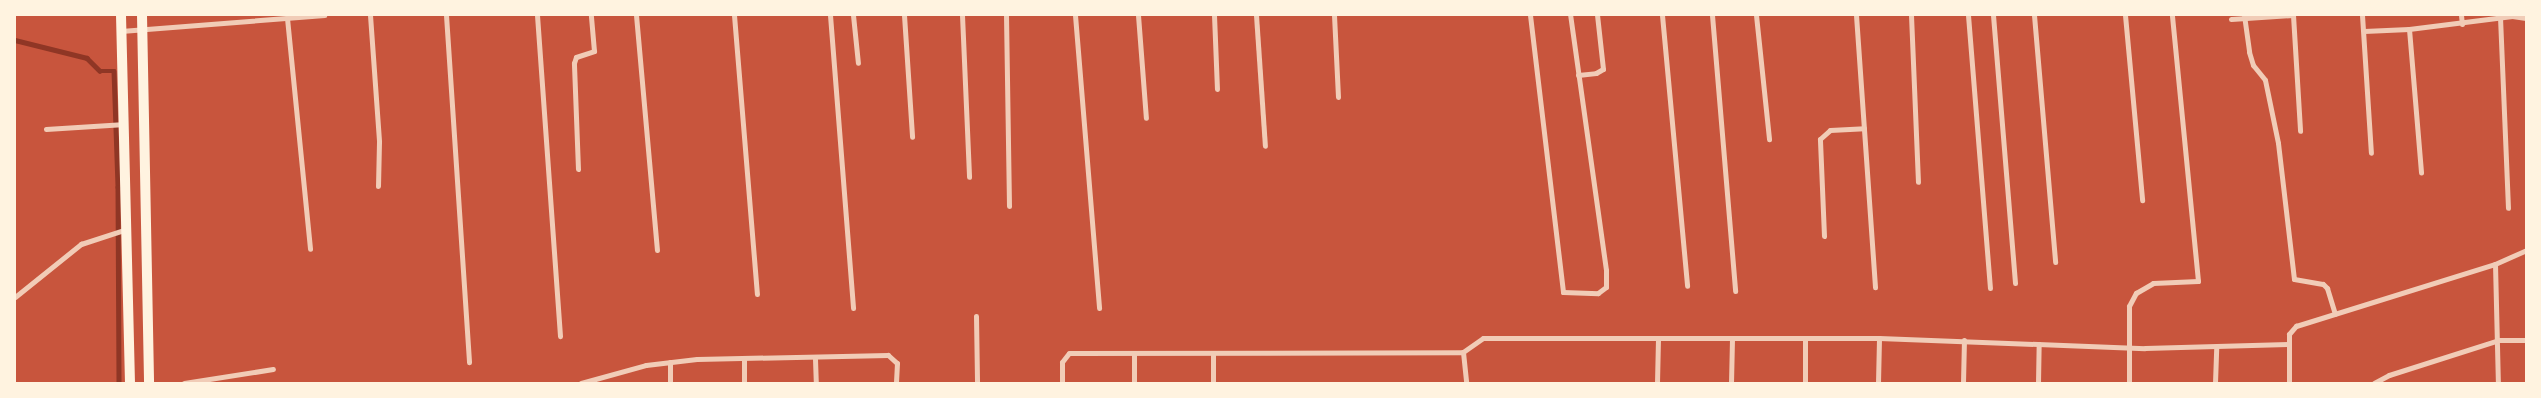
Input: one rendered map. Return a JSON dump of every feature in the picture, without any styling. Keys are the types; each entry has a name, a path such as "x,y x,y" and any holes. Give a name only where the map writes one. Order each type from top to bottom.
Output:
{"main road":[{"path":"121,15 130,383"},
{"path":"142,15 149,383"}],"street":[{"path":"219,15 219,22"},
{"path":"121,31 324,15"},
{"path":"370,15 379,142 378,186"},
{"path":"446,15 469,362"},
{"path":"537,15 560,336"},
{"path":"578,169 574,63 576,57 594,51 591,15"},
{"path":"636,15 656,250"},
{"path":"734,15 757,294"},
{"path":"830,15 852,308"},
{"path":"853,15 858,63"},
{"path":"904,15 912,137"},
{"path":"962,15 969,177"},
{"path":"1006,15 1009,206"},
{"path":"1075,15 1099,308"},
{"path":"1138,15 1146,118"},
{"path":"1214,15 1217,89"},
{"path":"1256,15 1265,146"},
{"path":"1334,15 1338,97"},
{"path":"1530,15 1564,292 1598,293 1606,287 1570,15"},
{"path":"1578,75 1596,73 1602,69 1597,15"},
{"path":"1662,15 1687,286"},
{"path":"1712,15 1734,291"},
{"path":"1756,15 1769,139"},
{"path":"1856,15 1875,287"},
{"path":"1911,15 1918,182"},
{"path":"1968,15 1990,288"},
{"path":"1994,15 2015,283"},
{"path":"2034,15 2055,262"},
{"path":"2125,15 2142,200"},
{"path":"2129,383 2129,306 2139,289 2153,284 2198,281 2172,15"},
{"path":"2231,19 2293,15 2300,131"},
{"path":"2362,15 2372,153"},
{"path":"2461,15 2462,24"},
{"path":"2245,17 2249,52 2253,66 2265,80 2278,143 2294,279 2323,284 2327,288 2335,314"},
{"path":"2364,30 2409,30 2462,24 2500,17 2526,18"},
{"path":"2500,17 2508,208"},
{"path":"287,18 310,249"},
{"path":"2409,30 2421,172"},
{"path":"46,129 123,124"},
{"path":"1824,236 1820,139 1830,130 1864,128"},
{"path":"15,297 81,244 127,229"},
{"path":"2289,383 2290,334 2296,326 2495,264 2526,250"},
{"path":"2495,264 2499,340 2498,383"},
{"path":"976,316 977,383"},
{"path":"1062,383 1062,362 1069,353 1213,355 1463,352 1483,338 1658,340 1879,338 2039,344 2216,347 2289,344"},
{"path":"1805,338 1806,383"},
{"path":"1878,383 1879,338"},
{"path":"1731,383 1732,339"},
{"path":"1657,383 1658,340"},
{"path":"1963,383 1964,340"},
{"path":"2374,383 2389,375 2499,340 2526,340"},
{"path":"2038,383 2039,344"},
{"path":"2215,383 2216,347"},
{"path":"1463,352 1466,383"},
{"path":"1134,354 1134,383"},
{"path":"1213,355 1213,383"},
{"path":"584,382 646,365 670,362 888,356 897,363 896,383"},
{"path":"815,359 816,383"},
{"path":"744,360 744,383"},
{"path":"670,362 670,383"},
{"path":"184,383 273,369"}],"waterway":[{"path":"15,40 87,58 100,71 114,71 118,187 119,383"}]}
